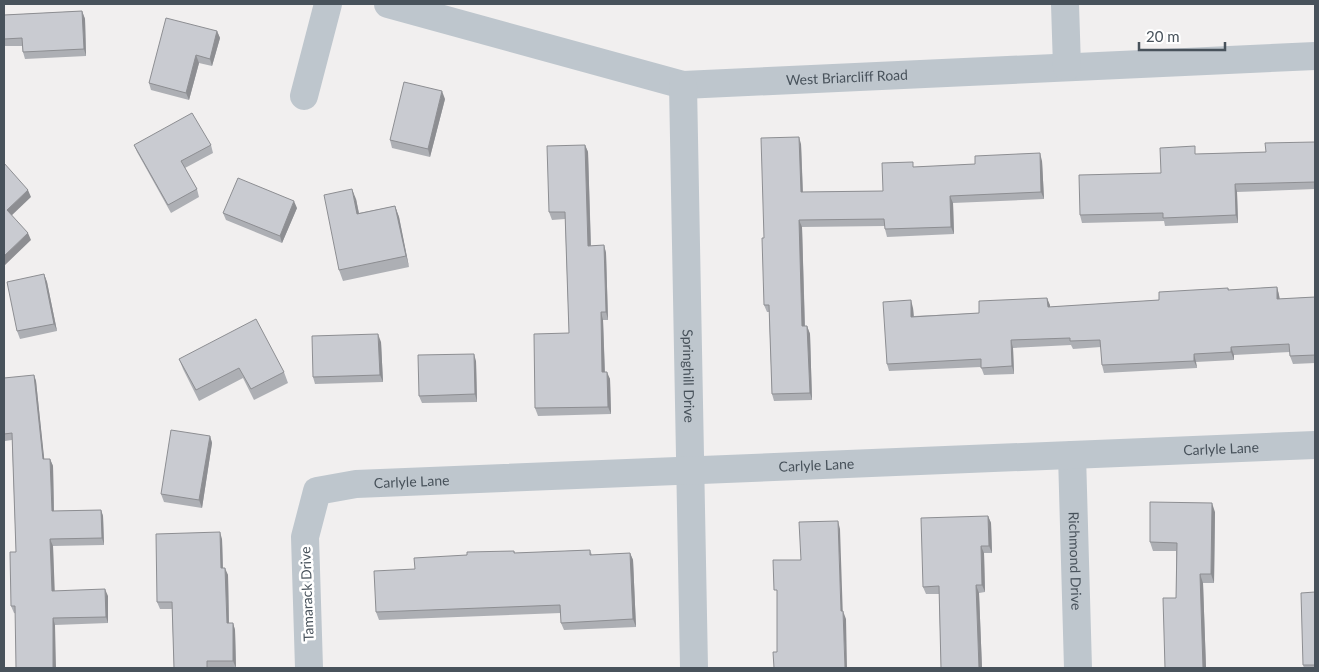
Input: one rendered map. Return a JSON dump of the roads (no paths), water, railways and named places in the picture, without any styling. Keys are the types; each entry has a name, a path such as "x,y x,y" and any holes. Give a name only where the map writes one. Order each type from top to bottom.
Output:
{"street":[{"path":"304,96 328,4"},
{"name":"West Briarcliff Road","path":"388,4 683,85 1315,56"},
{"path":"1065,4 1067,67"},
{"name":"Springhill Drive","path":"683,85 694,668"},
{"name":"Carlyle Lane","path":"318,491 356,484 1315,445"},
{"name":"Richmond Drive","path":"1072,455 1078,668"},
{"name":"Tamarack Drive","path":"309,668 305,536 318,491"}]}
